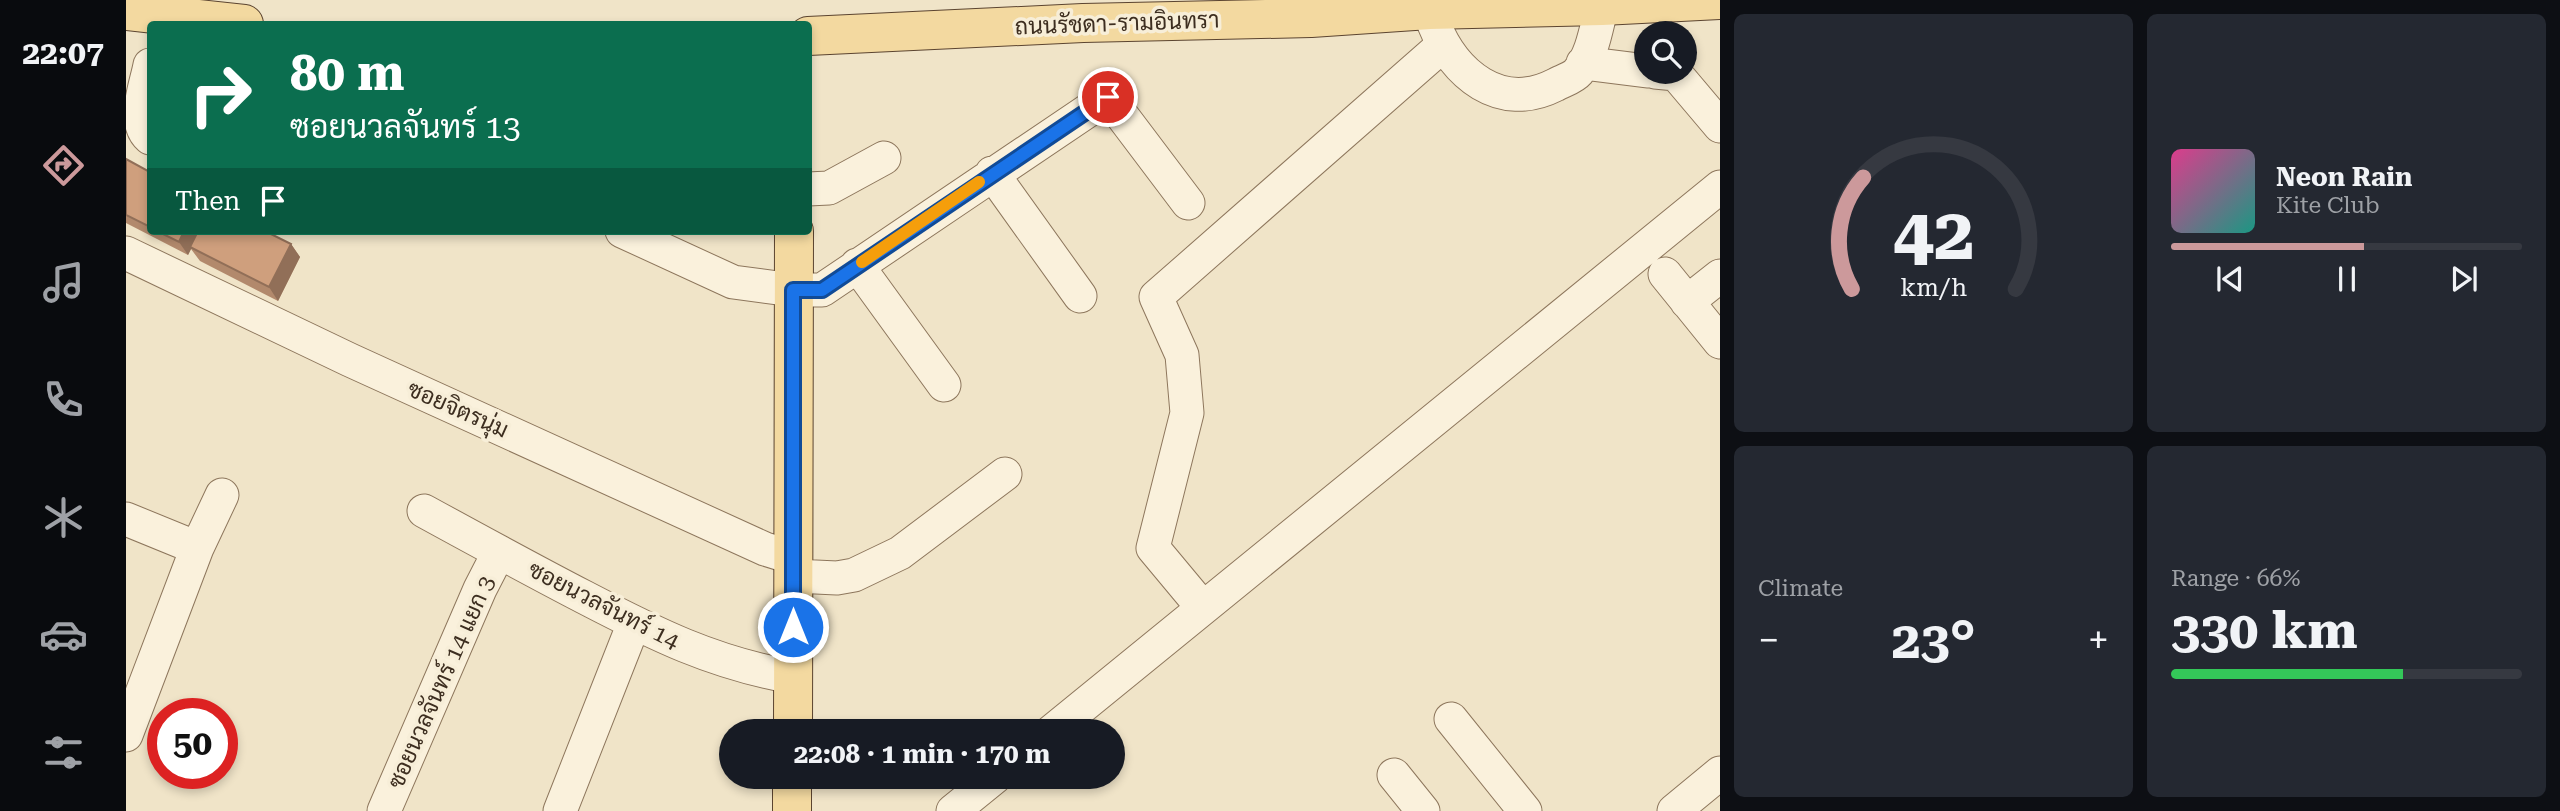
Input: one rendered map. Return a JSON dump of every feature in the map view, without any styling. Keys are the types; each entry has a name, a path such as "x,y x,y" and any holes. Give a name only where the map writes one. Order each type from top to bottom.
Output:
{"main road":[{"name":"ถนนรัชดา-รามอินทรา","path":"812,36 1083,23 1311,18 1429,10 1720,0"},
{"path":"149,17 203,21"},
{"path":"793,719 794,235"},
{"path":"792,789 792,811"}],"street":[{"path":"1429,10 1443,45 1465,73 1486,88 1520,95 1547,89 1577,74 1592,47 1602,6"},
{"path":"1203,608 1153,548 1187,413 1182,355 1156,297 1443,45"},
{"path":"1583,63 1634,69"},
{"path":"147,79 139,116 147,135"},
{"path":"1684,84 1720,127"},
{"path":"631,235 733,282 793,290 822,290 1108,97 1188,203"},
{"path":"812,189 829,188 884,158"},
{"path":"992,173 1080,296"},
{"path":"1067,719 1720,187"},
{"name":"ซอยจิตรนุ่ม","path":"126,253 401,383 765,549 794,557"},
{"path":"857,265 944,384"},
{"path":"1665,274 1720,342"},
{"path":"1688,302 1720,276"},
{"path":"395,358 765,530 794,557 837,578 854,575 900,553 1005,474"},
{"path":"127,728 197,548 222,495"},
{"name":"ซอยนวลจันทร์ 14","path":"424,510 634,623 711,657 793,677"},
{"path":"126,519 197,548"},
{"name":"ซอยนวลจันทร์ 14 แยก 3","path":"384,811 480,589 499,552"},
{"path":"560,811 634,623"},
{"path":"1451,719 1525,811"},
{"path":"1674,811 1720,773"},
{"path":"1394,775 1423,811"},
{"path":"953,811 980,789"}],"building":[{"path":"126,159 147,170 147,226 126,215"},
{"path":"165,235 182,235 179,242"},
{"path":"196,235 273,235 291,244 269,287 190,247"}],"slow traffic":[{"path":"862,262 979,182"}],"route":[{"path":"793,627 793,290 822,290 1108,97"}]}
